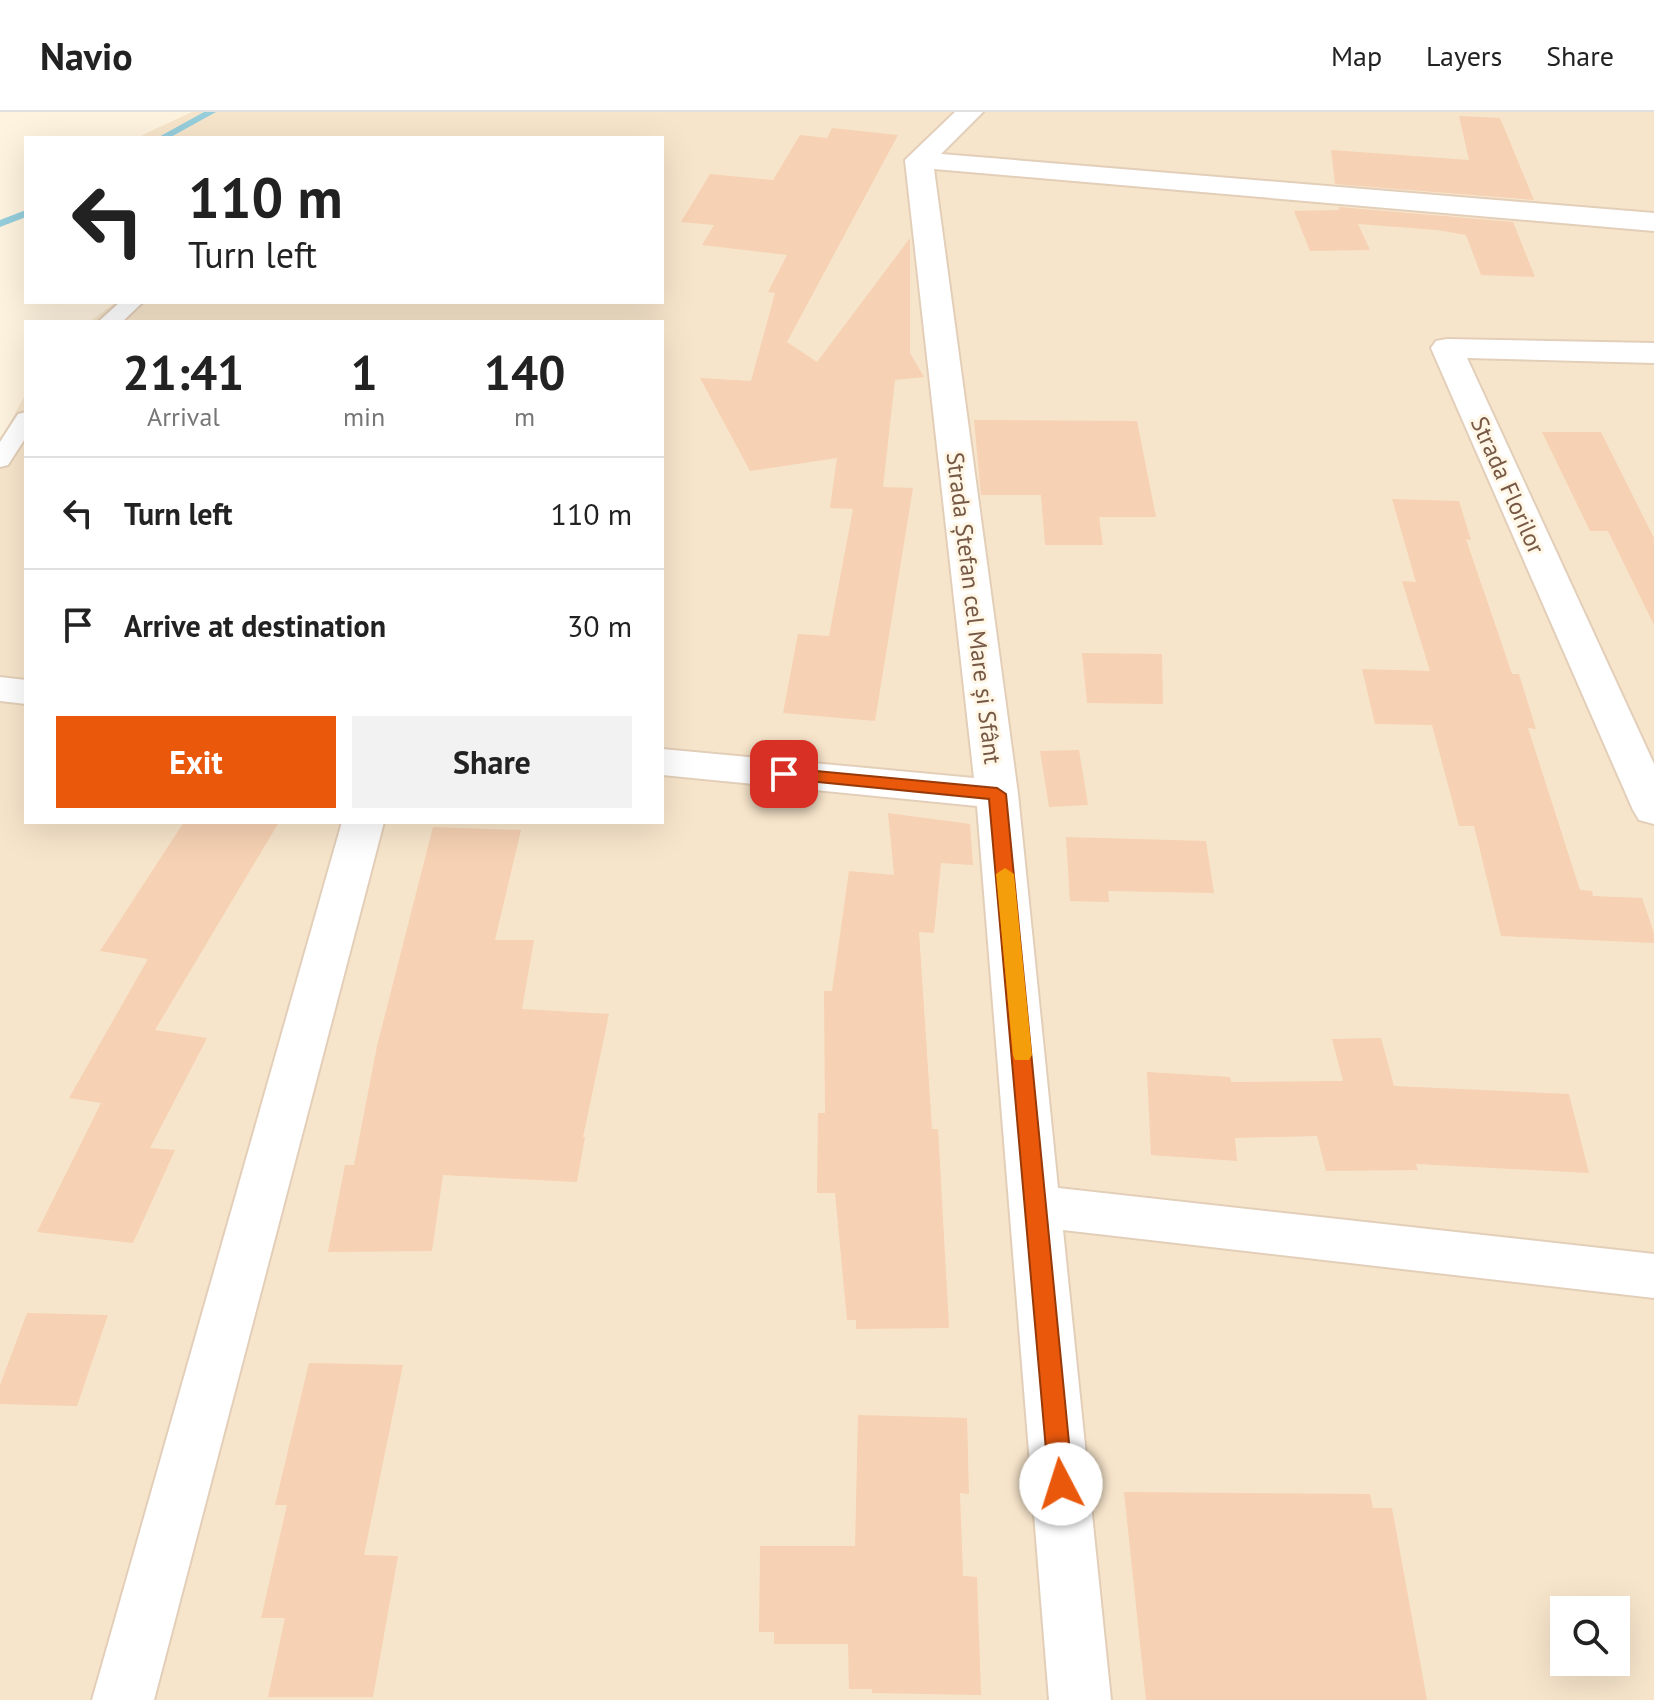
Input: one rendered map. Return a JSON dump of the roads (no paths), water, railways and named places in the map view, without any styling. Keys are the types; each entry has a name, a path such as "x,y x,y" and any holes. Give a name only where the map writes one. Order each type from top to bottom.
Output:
{"street":[{"path":"919,160 970,112"},
{"path":"919,160 1654,222"},
{"name":"Strada Ștefan cel Mare și Sfânt","path":"919,160 997,794 1080,1700"},
{"name":"Strada Florilor","path":"1654,353 1447,348 1654,810"},
{"path":"0,689 24,692"},
{"path":"664,762 997,794"},
{"path":"123,1700 362,824"},
{"path":"1037,1206 1654,1276"}],"lane":[{"path":"111,320 131,304"},
{"path":"0,460 24,422"}],"waterway":[{"path":"166,136 211,112"},
{"path":"0,224 24,214"}]}
